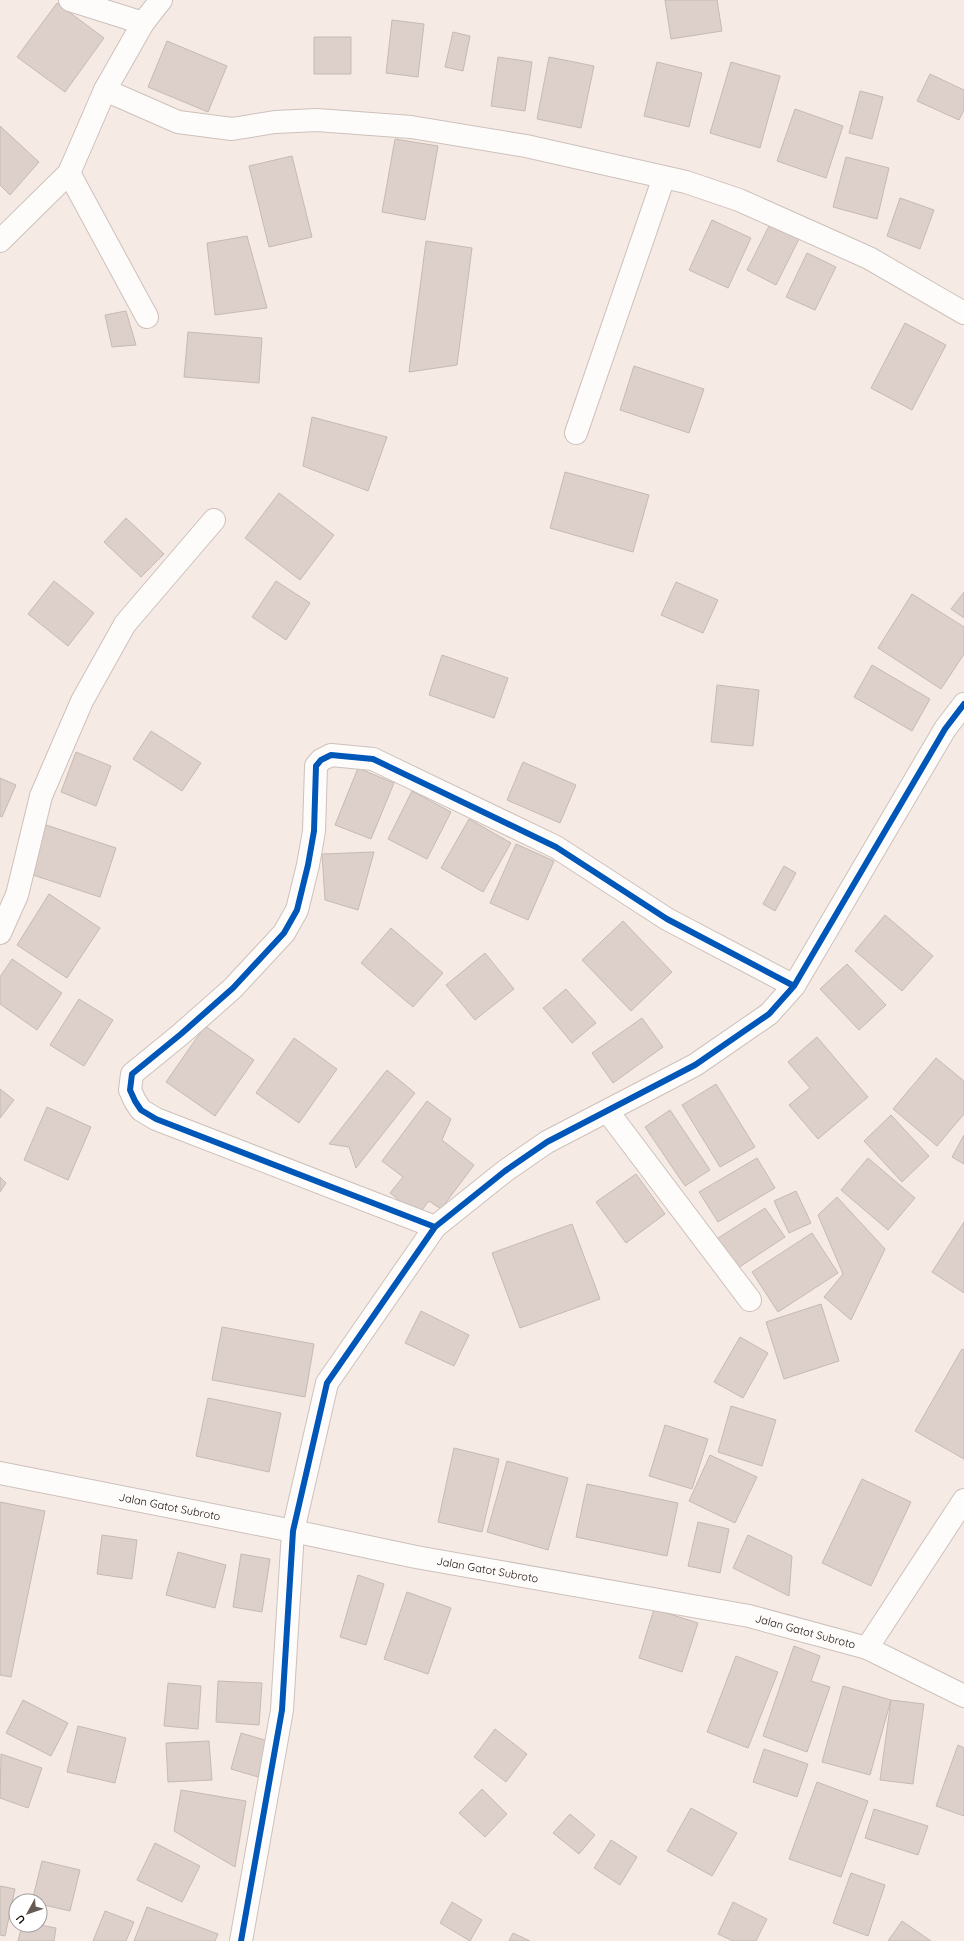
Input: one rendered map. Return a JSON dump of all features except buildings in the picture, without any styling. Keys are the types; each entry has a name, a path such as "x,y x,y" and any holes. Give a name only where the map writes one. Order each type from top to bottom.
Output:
{"street":[{"path":"70,0 143,23"},
{"path":"0,241 69,173 106,90 143,23 161,0"},
{"path":"106,90 178,122 232,129 275,122 317,120 411,127 526,146 686,182 739,200 869,258 964,313"},
{"path":"69,173 147,317"},
{"path":"576,433 664,177"},
{"path":"0,933 17,894 42,796 82,701 125,624 214,520"},
{"path":"241,1941 282,1710 294,1531 326,1383 435,1227 505,1171 541,1146 695,1065 769,1014 794,986 945,729 964,704"},
{"path":"435,1227 156,1119 141,1110 130,1090 132,1074 181,1034 233,988 284,933 297,910 308,865 314,831 316,766 326,756 331,755 372,759 556,848 667,919 794,986"},
{"path":"608,1112 750,1300"},
{"name":"Jalan Gatot Subroto","path":"0,1473 294,1531 416,1557 749,1616 867,1648 964,1696"},
{"path":"867,1648 964,1500"}],"cycle path":[{"path":"241,1941 282,1710 293,1531 327,1383 435,1227 505,1171 547,1142 695,1065 769,1014 794,986 945,729 964,704"},
{"path":"435,1227 156,1119 141,1110 130,1090 132,1074 181,1034 233,988 284,933 297,910 308,865 314,831 316,766 321,760 331,755 373,759 556,847 667,919 794,986"}]}
